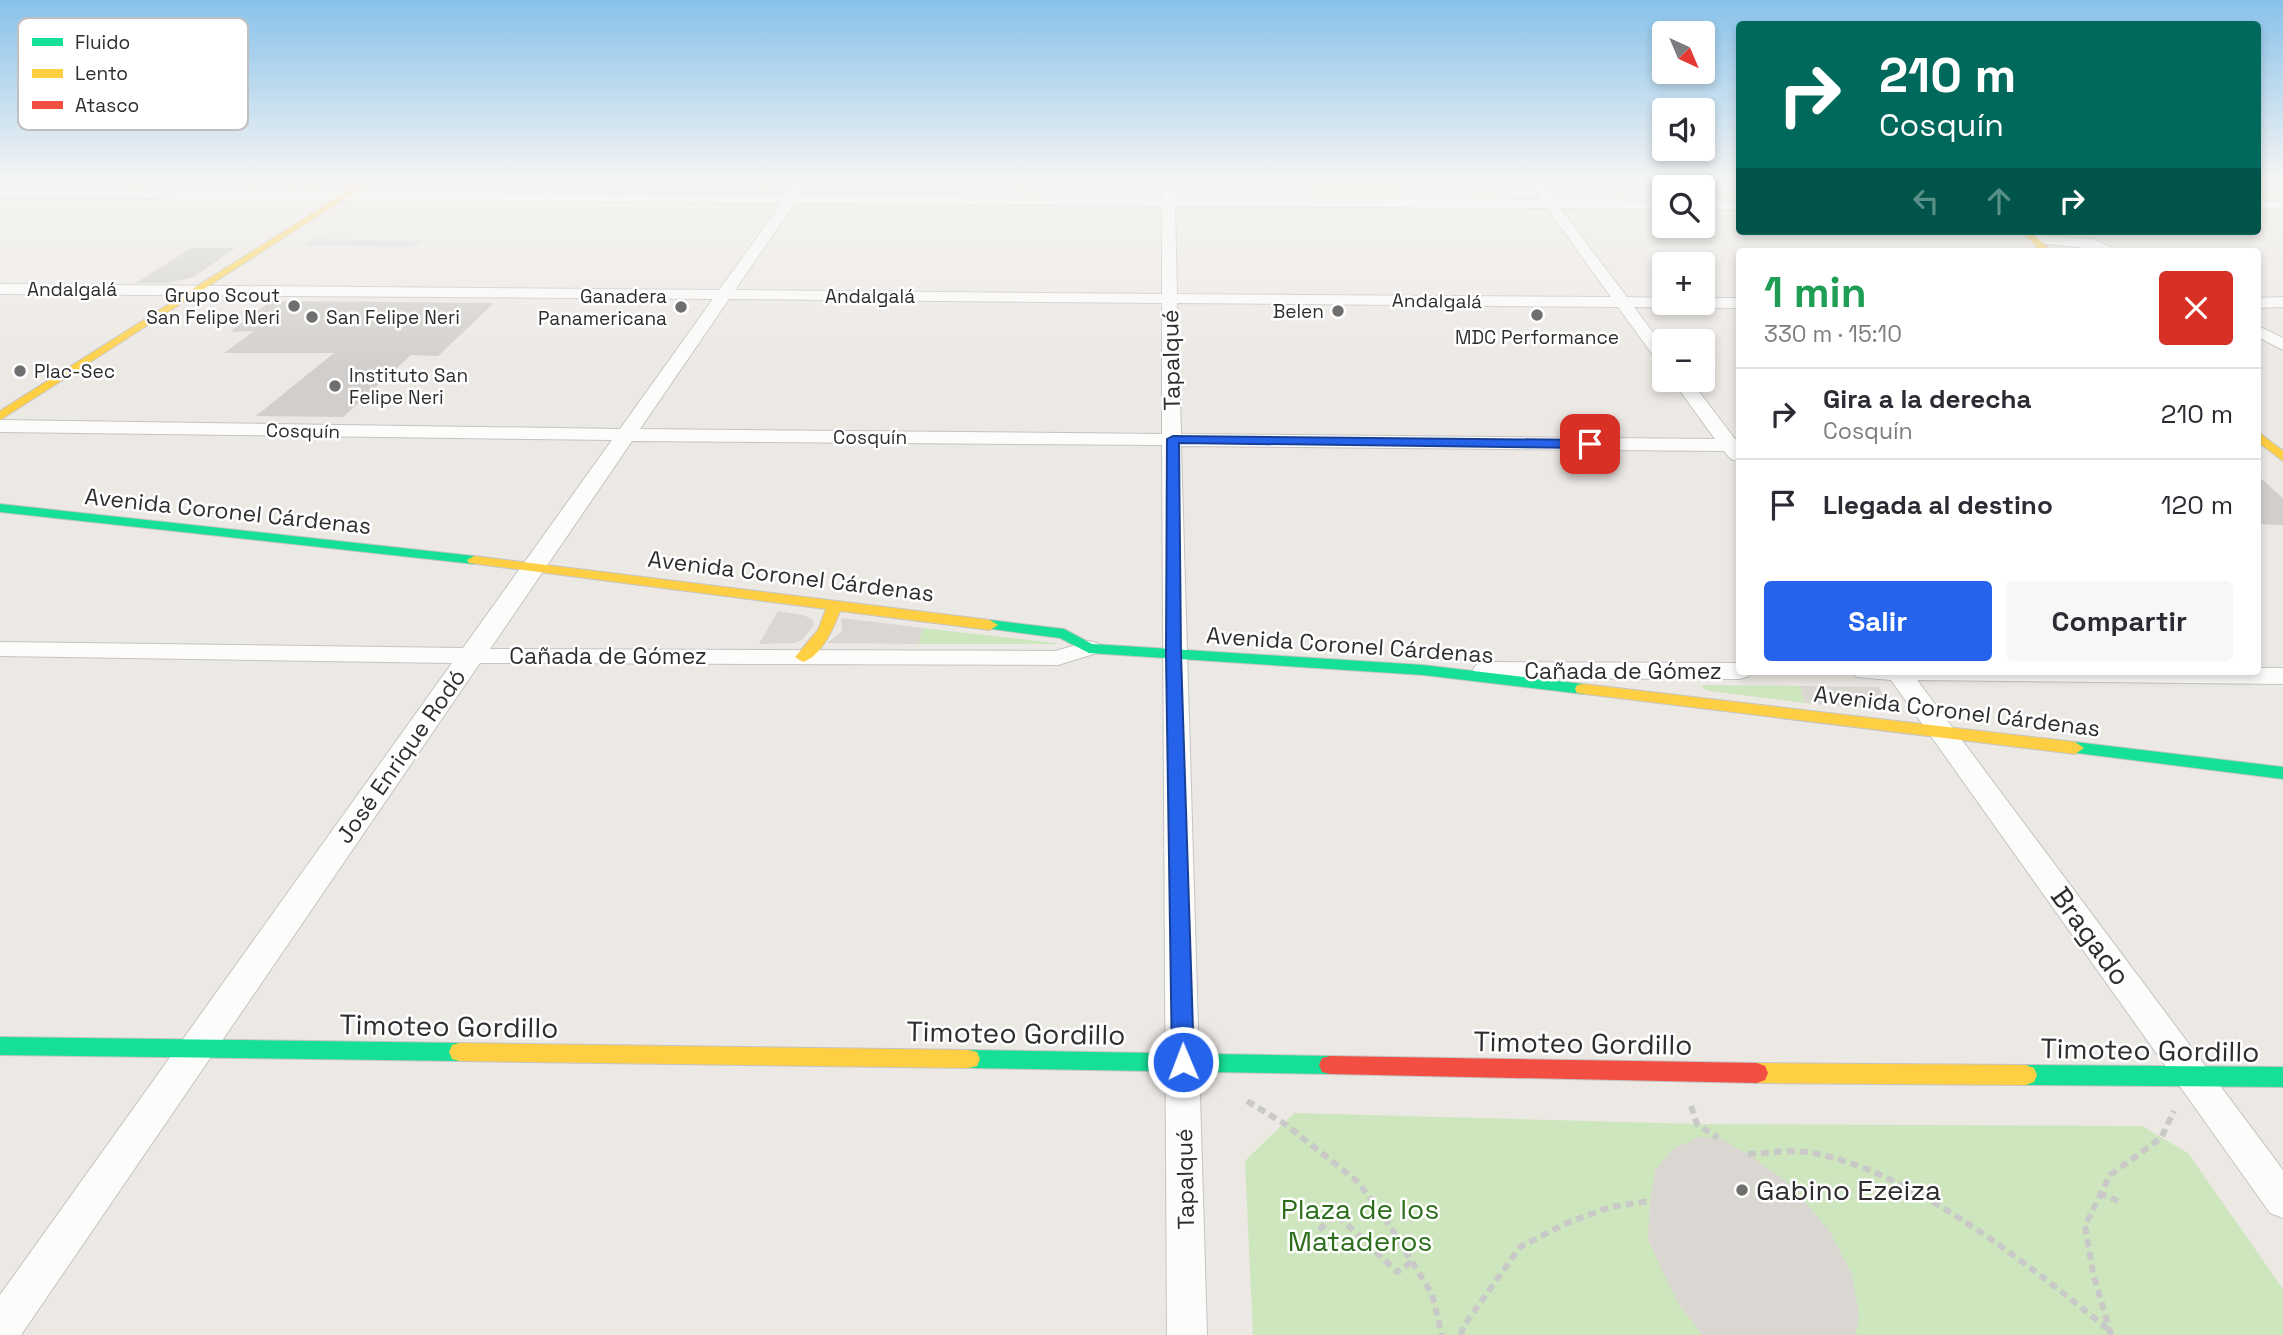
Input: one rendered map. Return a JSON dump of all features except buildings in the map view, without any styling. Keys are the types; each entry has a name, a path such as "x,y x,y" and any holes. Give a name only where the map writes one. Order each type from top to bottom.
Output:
{"street":[{"path":"0,416 267,245"},
{"name":"José Enrique Rodó","path":"0,1330 194,1049 535,568 759,245"},
{"name":"Tapalqué","path":"1169,245 1188,1335"},
{"path":"1581,245 1652,342"},
{"name":"Andalgalá","path":"0,289 1736,303"},
{"path":"2261,303 2283,302"},
{"path":"2261,333 2283,345"},
{"path":"1690,392 1736,450"},
{"name":"Cosquín","path":"0,426 1173,439 1736,450"},
{"path":"2261,439 2275,453"},
{"name":"Avenida Coronel Cárdenas","path":"0,509 835,604 1064,634 1089,648 1423,670 2283,773"},
{"path":"803,657 825,631 835,604"},
{"name":"Cañada de Gómez","path":"0,649 472,656 1058,658 1089,648"},
{"name":"Cañada de Gómez","path":"1423,670 1736,671"},
{"name":"Bragado","path":"1900,675 2283,1200"},
{"path":"2187,675 2283,676"},
{"name":"Timoteo Gordillo","path":"0,1046 1183,1062 1666,1072 2283,1077"}],"path":[{"path":"2110,1333 2093,1273 2085,1226 2110,1175 2161,1138 2192,1076"},
{"path":"1237,1094 1284,1124 1357,1181 1383,1214 1432,1294 1442,1335"},
{"path":"1748,1154 1811,1152 1866,1169 1935,1204 1991,1238 2051,1282 2110,1333"},
{"path":"2099,1193 2123,1203"},
{"path":"1461,1335 1463,1327 1520,1247 1567,1223 1610,1207 1650,1201"},
{"path":"1319,1230 1336,1214 1397,1272 1413,1261"}],"shaded area":[{"path":"304,245 417,245 415,247"},
{"path":"778,611 803,615 812,619 814,625 802,640 794,643 759,644"},
{"path":"841,618 923,628 918,644 827,643 842,631"},
{"path":"1800,686 1879,687 1892,711 1805,703"},
{"path":"1699,1137 1718,1138 1748,1154 1791,1185 1830,1232 1852,1275 1859,1314 1856,1335 1702,1335 1678,1303 1648,1240 1655,1170 1673,1149"}],"green space":[{"path":"923,628 1055,643 1058,644 918,644"},
{"path":"1703,685 1800,686 1805,703 1710,691 1702,688"},
{"name":"Plaza de los Mataderos","path":"1294,1113 1697,1124 2142,1126 2188,1153 2283,1289 2283,1335 1253,1335 1245,1161"}],"traffic: fast":[{"path":"0,508 474,560"},
{"path":"990,625 1064,634 1089,648 1423,670 1583,689"},
{"path":"2075,748 2283,773"},
{"path":"0,1046 460,1052"},
{"path":"969,1059 1330,1065"},
{"path":"2026,1075 2283,1077"}],"traffic: slow":[{"path":"0,416 267,245"},
{"path":"2261,439 2283,457"},
{"path":"474,560 990,625"},
{"path":"803,657 825,631 835,604"},
{"path":"1583,689 2075,748"},
{"path":"460,1052 969,1059"},
{"path":"1757,1073 2026,1075"}],"traffic: jam":[{"path":"1330,1065 1757,1073"}],"place":[{"name":"Grupo Scout San Felipe Neri","path":"294,306"},
{"name":"Ganadera Panamericana","path":"681,307"},
{"name":"Belen","path":"1338,311"},
{"name":"MDC Performance","path":"1537,315"},
{"name":"San Felipe Neri","path":"312,317"},
{"name":"Plac-Sec","path":"20,371"},
{"name":"Instituto San Felipe Neri","path":"335,386"},
{"name":"Gabino Ezeiza","path":"1742,1190"}],"route":[{"path":"1183,1062 1174,654 1173,439 1590,444"}]}
